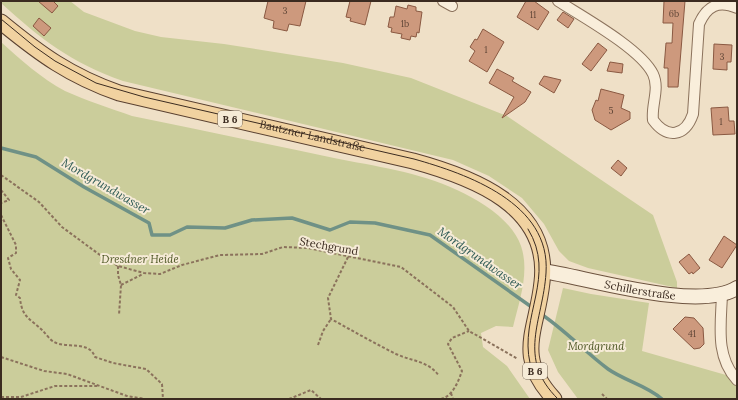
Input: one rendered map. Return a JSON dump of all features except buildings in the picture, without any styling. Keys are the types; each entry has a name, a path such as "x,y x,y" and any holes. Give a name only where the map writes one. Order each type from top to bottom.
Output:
{"main road":[{"name":"Bautzner Landstraße","path":"1,22 53,62 95,84 119,93 413,161 450,171 471,180 494,192 523,217 532,229 540,245 543,277"},
{"name":"B 6","path":"543,277 531,337 531,355 534,367 541,383 554,399"}],"street":[{"path":"558,1 604,30 642,61 653,74 655,83 653,120 665,132 671,134 682,131 687,127 693,114 699,24 703,16 710,6 719,3 726,3 737,8"},
{"name":"Schillerstraße","path":"543,277 690,297 722,294 737,288"},
{"path":"722,294 722,350 729,371 737,380"}],"path":[{"name":"Stechgrund","path":"1,175 39,202 62,227 100,255 118,266 144,273 160,274 182,265 220,256 262,254 283,248 308,248 401,267 453,307 469,331 534,367"},
{"path":"1,190 9,200 1,203"},
{"path":"1,215 16,245 16,253 8,258 11,269 20,280 16,295 20,298 24,314 27,318 54,342 86,348 93,351 95,357 113,363 146,369 162,384 163,399"},
{"path":"318,345 323,331 331,319 328,298 348,257"},
{"path":"118,266 118,275 121,285 119,315"},
{"path":"121,285 144,273"},
{"path":"331,319 398,354 421,362 436,370 439,376"},
{"path":"440,399 446,398 458,384 462,370 448,344 452,338 469,331"},
{"path":"1,357 44,371 67,374 127,396 145,399"},
{"path":"1,397 21,397 55,386 101,386"},
{"path":"289,399 312,390 321,399"},
{"path":"451,392 453,399"},
{"path":"602,394 607,399"}],"green space":[{"path":"1,1 70,1 84,12 135,31 161,37 224,44 343,63 411,78 507,116 653,215 677,282 677,288 588,268 569,261 559,251 544,224 522,198 489,176 453,160 123,81 87,66 58,49 30,28 1,3"},
{"name":"Dresdner Heide","path":"1,42 39,75 56,86 90,101 132,116 412,174 457,190 495,212 511,228 517,237 523,256 524,276 521,297 513,327 496,326 481,333 483,347 507,366 530,399 1,399"},
{"name":"Mordgrund","path":"563,288 649,303 642,351 726,375 737,387 737,399 578,399 558,372 548,350"}],"waterway":[{"name":"Mordgrundwasser","path":"1,148 36,157 84,187 149,223 152,235 170,235 187,227 225,228 252,220 292,218 330,230 350,222 375,223 430,235 533,308"},
{"name":"Mordgrundwasser","path":"541,314 608,369 649,390 662,399"}],"tram line":[{"path":"1,19 35,47 55,61 96,83 144,97 414,159 458,173 502,195 520,210 535,228 544,249 546,273 544,291 537,323 535,354 538,369 545,384 558,399"},
{"path":"528,229 536,246 539,263 536,296 529,329 528,346 530,363"}]}
